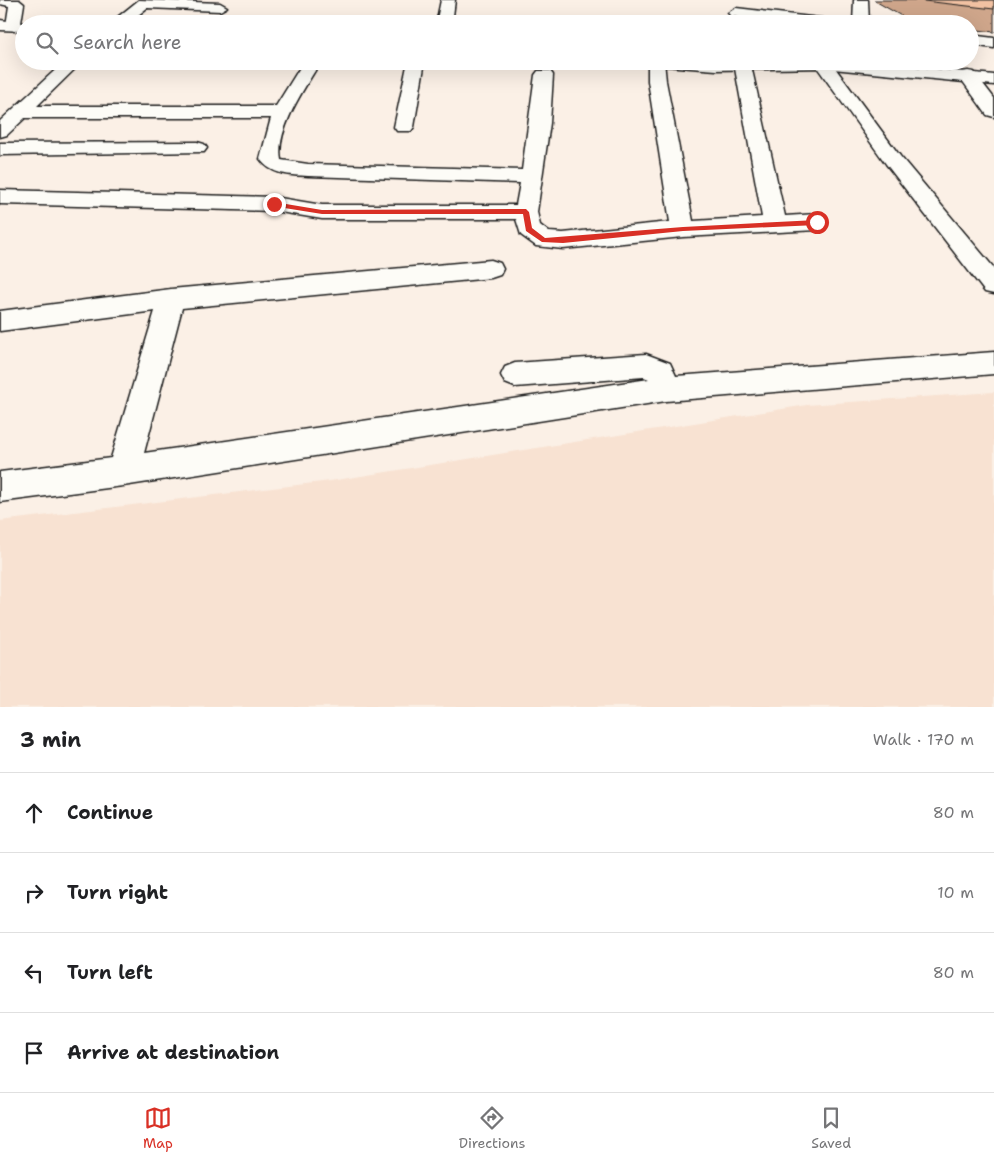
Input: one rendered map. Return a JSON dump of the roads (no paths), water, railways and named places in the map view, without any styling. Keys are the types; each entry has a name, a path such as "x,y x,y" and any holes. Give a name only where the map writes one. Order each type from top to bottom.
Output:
{"street":[{"path":"3,0 17,4 12,26"},
{"path":"446,15 448,0"},
{"path":"861,0 862,15"},
{"path":"129,15 146,2 220,7"},
{"path":"736,13 753,15"},
{"path":"979,41 994,43"},
{"path":"0,131 65,70"},
{"path":"307,70 281,112 272,141 270,159 274,164 287,168 308,170 530,177"},
{"path":"404,127 415,70"},
{"path":"656,70 683,229"},
{"path":"744,70 775,225"},
{"path":"828,70 892,160 994,285"},
{"path":"901,70 994,80"},
{"path":"544,75 540,124 530,177 526,212 529,229 544,240 683,229 817,222"},
{"path":"968,76 994,110"},
{"path":"20,112 281,112"},
{"path":"0,149 197,148"},
{"path":"0,197 274,204 322,212 526,212"},
{"path":"0,321 171,299 491,268"},
{"path":"123,471 171,299"},
{"path":"0,487 123,471 666,389 994,363"},
{"path":"515,375 646,365 660,371 666,389"}]}
